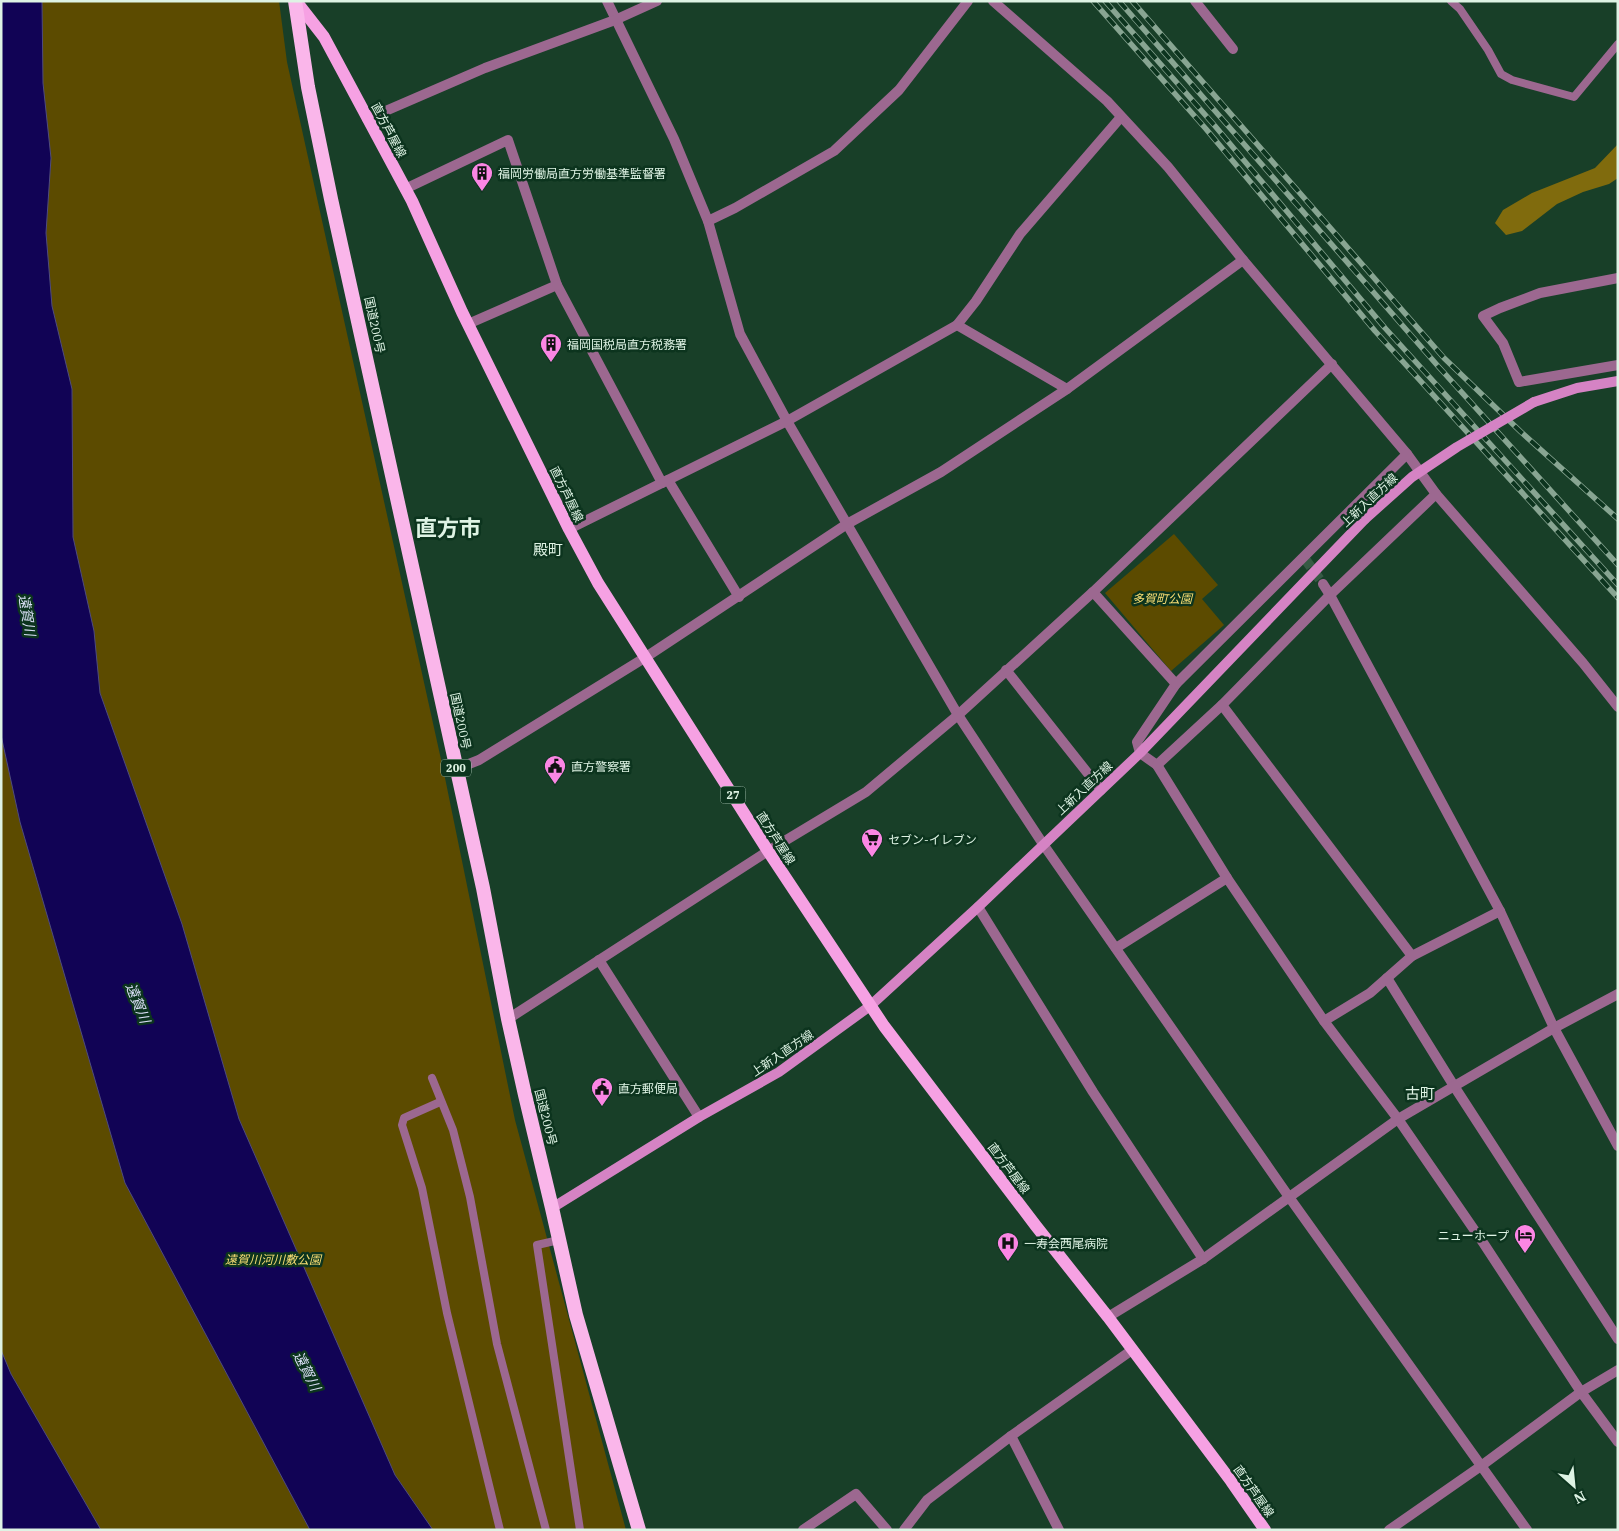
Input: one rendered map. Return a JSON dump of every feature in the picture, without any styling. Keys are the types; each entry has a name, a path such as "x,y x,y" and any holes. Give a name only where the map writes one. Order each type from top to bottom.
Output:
{"highway":[{"name":"国道200号","path":"296,1 308,87 329,190 483,888 508,1019 576,1315 639,1530"}],"main road":[{"name":"直方芦屋線","path":"296,1 324,37 405,189 468,324 569,529 598,583 768,852 870,1006 1036,1226 1108,1317 1231,1481 1265,1530"},
{"name":"上新入直方線","path":"552,1208 699,1117 779,1072 870,1006 978,907 1140,753 1365,519 1412,478 1457,447 1534,402 1577,388 1618,381"}],"street":[{"path":"607,1 674,139 708,221 740,334 787,421 958,715 1044,844 1289,1197 1527,1530"},
{"path":"367,119 484,68 615,20 657,1"},
{"path":"708,221 735,208 834,151 899,90 968,1"},
{"path":"993,1 1108,101 1168,166 1243,260 1407,454 1436,494 1583,663 1618,707"},
{"path":"1195,1 1233,49"},
{"path":"569,529 787,421 957,325 976,301 1020,234 1121,117"},
{"path":"405,189 508,140 557,285 665,482 738,597"},
{"path":"456,769 479,760 646,657 847,524 942,472 1067,389 1243,260"},
{"path":"1618,278 1540,293 1483,316 1503,344 1519,382 1618,365"},
{"path":"468,324 557,285"},
{"path":"957,325 1067,389"},
{"path":"508,1019 768,852 866,792 958,715 1092,592 1332,364"},
{"path":"1407,454 1176,684 1136,742 1140,753 1157,765 1228,878 1324,1021 1398,1120 1484,1244 1581,1392 1618,1442"},
{"path":"1157,765 1222,705 1330,595 1436,494"},
{"path":"1323,584 1500,911 1554,1028 1618,1146"},
{"path":"1092,592 1176,684"},
{"path":"1006,670 1101,790"},
{"path":"1222,705 1412,956"},
{"path":"1116,948 1228,878"},
{"path":"978,907 1093,1092 1203,1259"},
{"path":"1324,1021 1370,993 1412,956 1500,911"},
{"path":"599,960 699,1117"},
{"path":"1387,978 1454,1086 1618,1339"},
{"path":"1108,1317 1203,1259 1398,1120 1554,1028 1618,994"},
{"path":"904,1530 927,1500 1011,1436 1132,1350"},
{"path":"1389,1530 1481,1466 1581,1392 1618,1370"},
{"path":"1011,1436 1058,1530"},
{"path":"803,1530 856,1494 887,1530"}],"lane":[{"path":"1452,1 1460,9 1501,74 1512,80 1574,97 1618,44"},
{"path":"432,1078 440,1102 453,1130 468,1187 497,1344 546,1530"},
{"path":"440,1102 404,1118 402,1125 422,1188 447,1313 500,1530"},
{"path":"560,1240 537,1245 580,1530"}],"green space":[{"name":"遠賀川河川敷公園","path":"1,1 279,1 287,62 444,773 515,1120 626,1530 1,1530"},
{"name":"多賀町公園","path":"1174,534 1218,585 1202,599 1224,625 1171,671 1105,593"}],"shaded area":[{"path":"1618,144 1618,178 1609,184 1583,192 1557,204 1522,231 1506,235 1495,223 1503,210 1532,193 1595,168"}],"water":[{"name":"遠賀川","path":"1,1 42,1 43,83 51,158 46,233 52,306 72,389 73,537 94,631 100,693 182,924 239,1119 395,1475 433,1530 310,1530 125,1183 20,822 1,735"},
{"path":"1,1350 11,1374 101,1530 1,1530"}],"tunnel":[{"path":"1305,559 1323,584"}],"railway":[{"path":"1093,1 1206,129 1375,331 1618,598"},
{"path":"1105,1 1215,126 1385,328 1618,585"},
{"path":"1119,1 1437,365 1618,565"},
{"path":"1132,1 1444,358 1521,432 1618,519"}],"place":[{"name":"福岡労働局直方労働基準監督署","path":"482,192"},
{"name":"福岡国税局直方税務署","path":"551,363"},
{"name":"直方警察署","path":"555,785"},
{"name":"セブン-イレブン","path":"872,858"},
{"name":"直方郵便局","path":"602,1107"},
{"name":"ニューホープ","path":"1525,1254"},
{"name":"一寿会西尾病院","path":"1008,1262"}],"district":[{"name":"直方市","path":"448,527"},
{"name":"殿町","path":"548,549"},
{"name":"古町","path":"1420,1093"}]}
